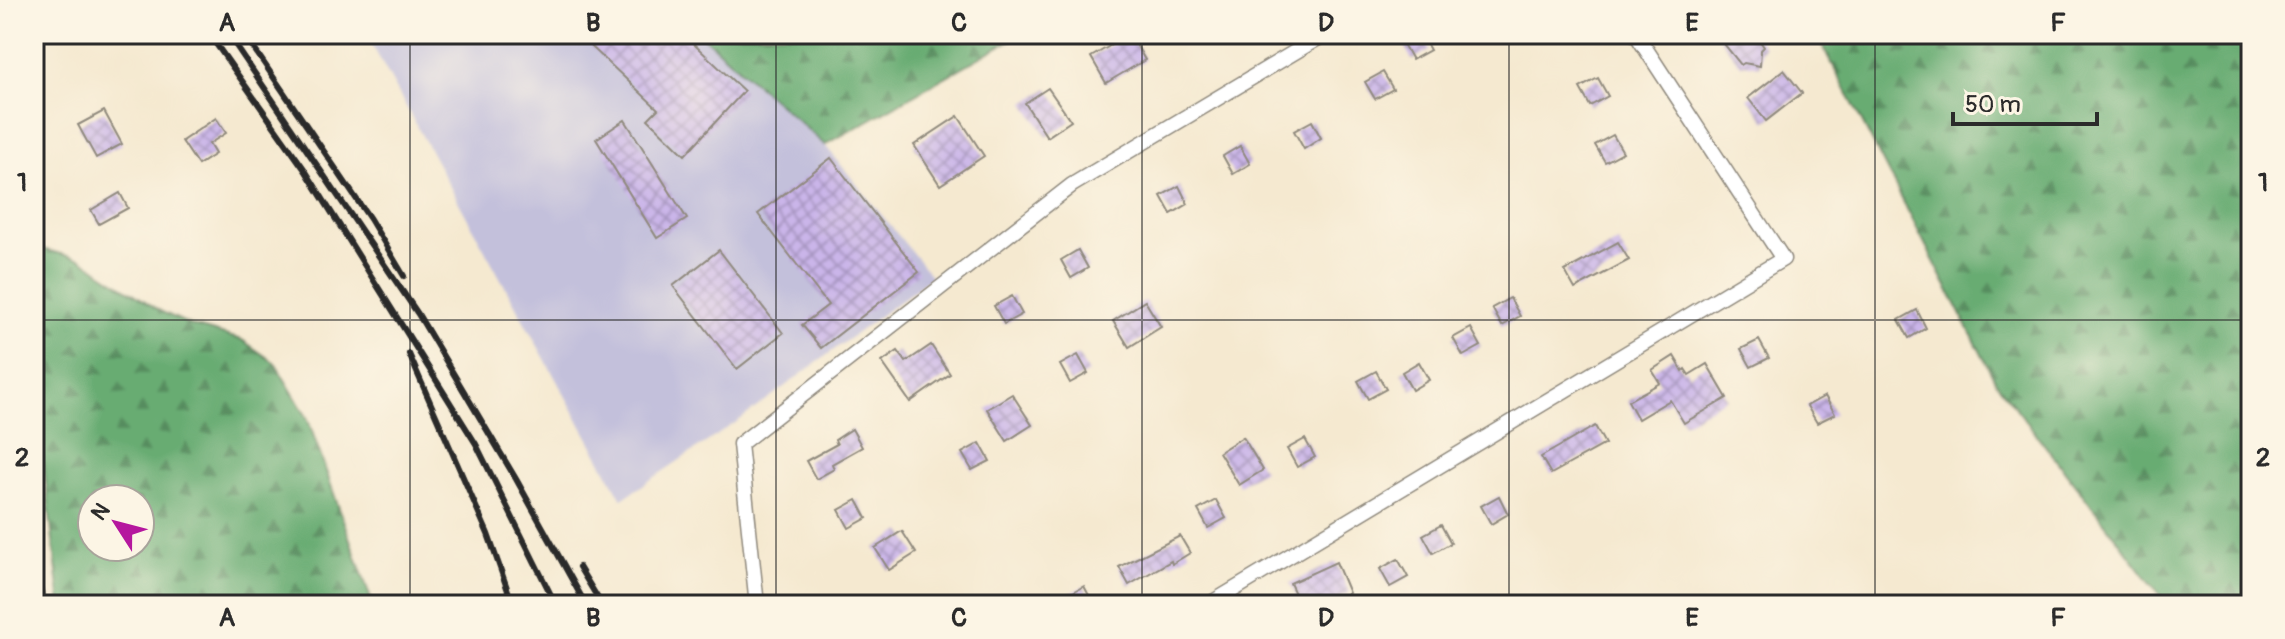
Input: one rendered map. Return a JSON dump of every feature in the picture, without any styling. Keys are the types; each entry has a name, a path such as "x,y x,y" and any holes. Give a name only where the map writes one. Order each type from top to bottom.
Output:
{"street":[{"path":"757,605 740,444 1072,185 1325,34"},
{"path":"1208,605 1783,259 1636,34"},
{"path":"34,593 37,605"}],"shaded area":[{"path":"366,34 700,34 825,145 932,277 741,419 622,499"}],"green space":[{"path":"700,34 1021,34 825,145"},
{"path":"1817,34 2251,34 2251,605 2168,605 1996,382"},
{"path":"34,247 81,259 162,312 190,325 242,340 275,363 307,417 373,605 61,605 34,408"}],"building":[{"path":"578,34 683,34 744,91 685,155 648,119 658,109"},
{"path":"1130,34 1145,60 1106,83 1091,57"},
{"path":"1421,34 1430,50 1412,60 1402,42"},
{"path":"1716,34 1755,34 1764,47 1760,66 1741,65"},
{"path":"1784,70 1802,93 1766,121 1748,98"},
{"path":"1383,72 1393,89 1375,99 1365,82"},
{"path":"1598,78 1608,96 1590,106 1580,88"},
{"path":"1048,88 1071,121 1047,137 1025,103"},
{"path":"104,111 122,144 96,158 78,125"},
{"path":"958,116 984,156 940,185 914,145"},
{"path":"216,118 226,133 209,144 215,154 198,165 182,141"},
{"path":"625,120 687,219 657,238 596,139"},
{"path":"1312,121 1321,138 1304,149 1294,131"},
{"path":"1613,135 1623,152 1605,162 1595,145"},
{"path":"1240,146 1250,164 1233,174 1223,156"},
{"path":"831,158 919,272 821,348 802,325 828,305 758,214"},
{"path":"1179,186 1188,204 1171,214 1161,196"},
{"path":"120,193 128,208 99,224 91,210"},
{"path":"1618,242 1629,260 1575,289 1565,271"},
{"path":"719,250 783,333 737,369 673,286"},
{"path":"1078,250 1088,268 1071,278 1061,260"},
{"path":"1012,296 1022,314 1004,324 994,306"},
{"path":"1510,298 1520,316 1502,326 1492,308"},
{"path":"1145,301 1161,327 1129,347 1113,321"},
{"path":"1917,310 1926,328 1909,338 1899,320"},
{"path":"1471,328 1481,346 1463,356 1453,338"},
{"path":"1759,340 1769,358 1751,367 1741,349"},
{"path":"931,345 950,374 910,402 882,362 898,351 906,362"},
{"path":"1078,355 1088,373 1070,383 1060,365"},
{"path":"1674,356 1689,375 1707,364 1727,398 1684,423 1670,400 1638,419 1628,401 1660,383 1652,370"},
{"path":"1419,362 1429,380 1412,390 1402,372"},
{"path":"1376,371 1386,389 1368,399 1358,381"},
{"path":"1012,394 1032,425 1007,441 987,409"},
{"path":"1825,396 1835,414 1817,423 1807,406"},
{"path":"1595,426 1605,444 1551,474 1541,457"},
{"path":"852,429 862,447 832,464 834,469 816,479 806,461 837,444 835,440"},
{"path":"1243,437 1263,470 1239,485 1219,452"},
{"path":"1305,439 1315,457 1297,467 1287,449"},
{"path":"980,443 990,461 972,470 962,453"},
{"path":"1499,496 1508,514 1491,524 1481,506"},
{"path":"857,500 867,518 849,528 839,510"},
{"path":"1216,500 1226,518 1208,528 1198,510"},
{"path":"1441,525 1451,543 1433,553 1423,535"},
{"path":"902,531 916,553 889,570 875,548"},
{"path":"1180,536 1190,553 1129,585 1119,567"},
{"path":"1398,559 1408,577 1390,587 1380,569"},
{"path":"1336,562 1349,593 1323,605 1300,605 1290,583"},
{"path":"1084,586 1094,605 1050,605"}],"railway":[{"path":"209,34 305,170 476,444 556,605"},
{"path":"228,34 418,314 586,605"},
{"path":"244,34 370,219 404,276"},
{"path":"409,354 488,534 513,605"},
{"path":"579,567 602,605"}]}
